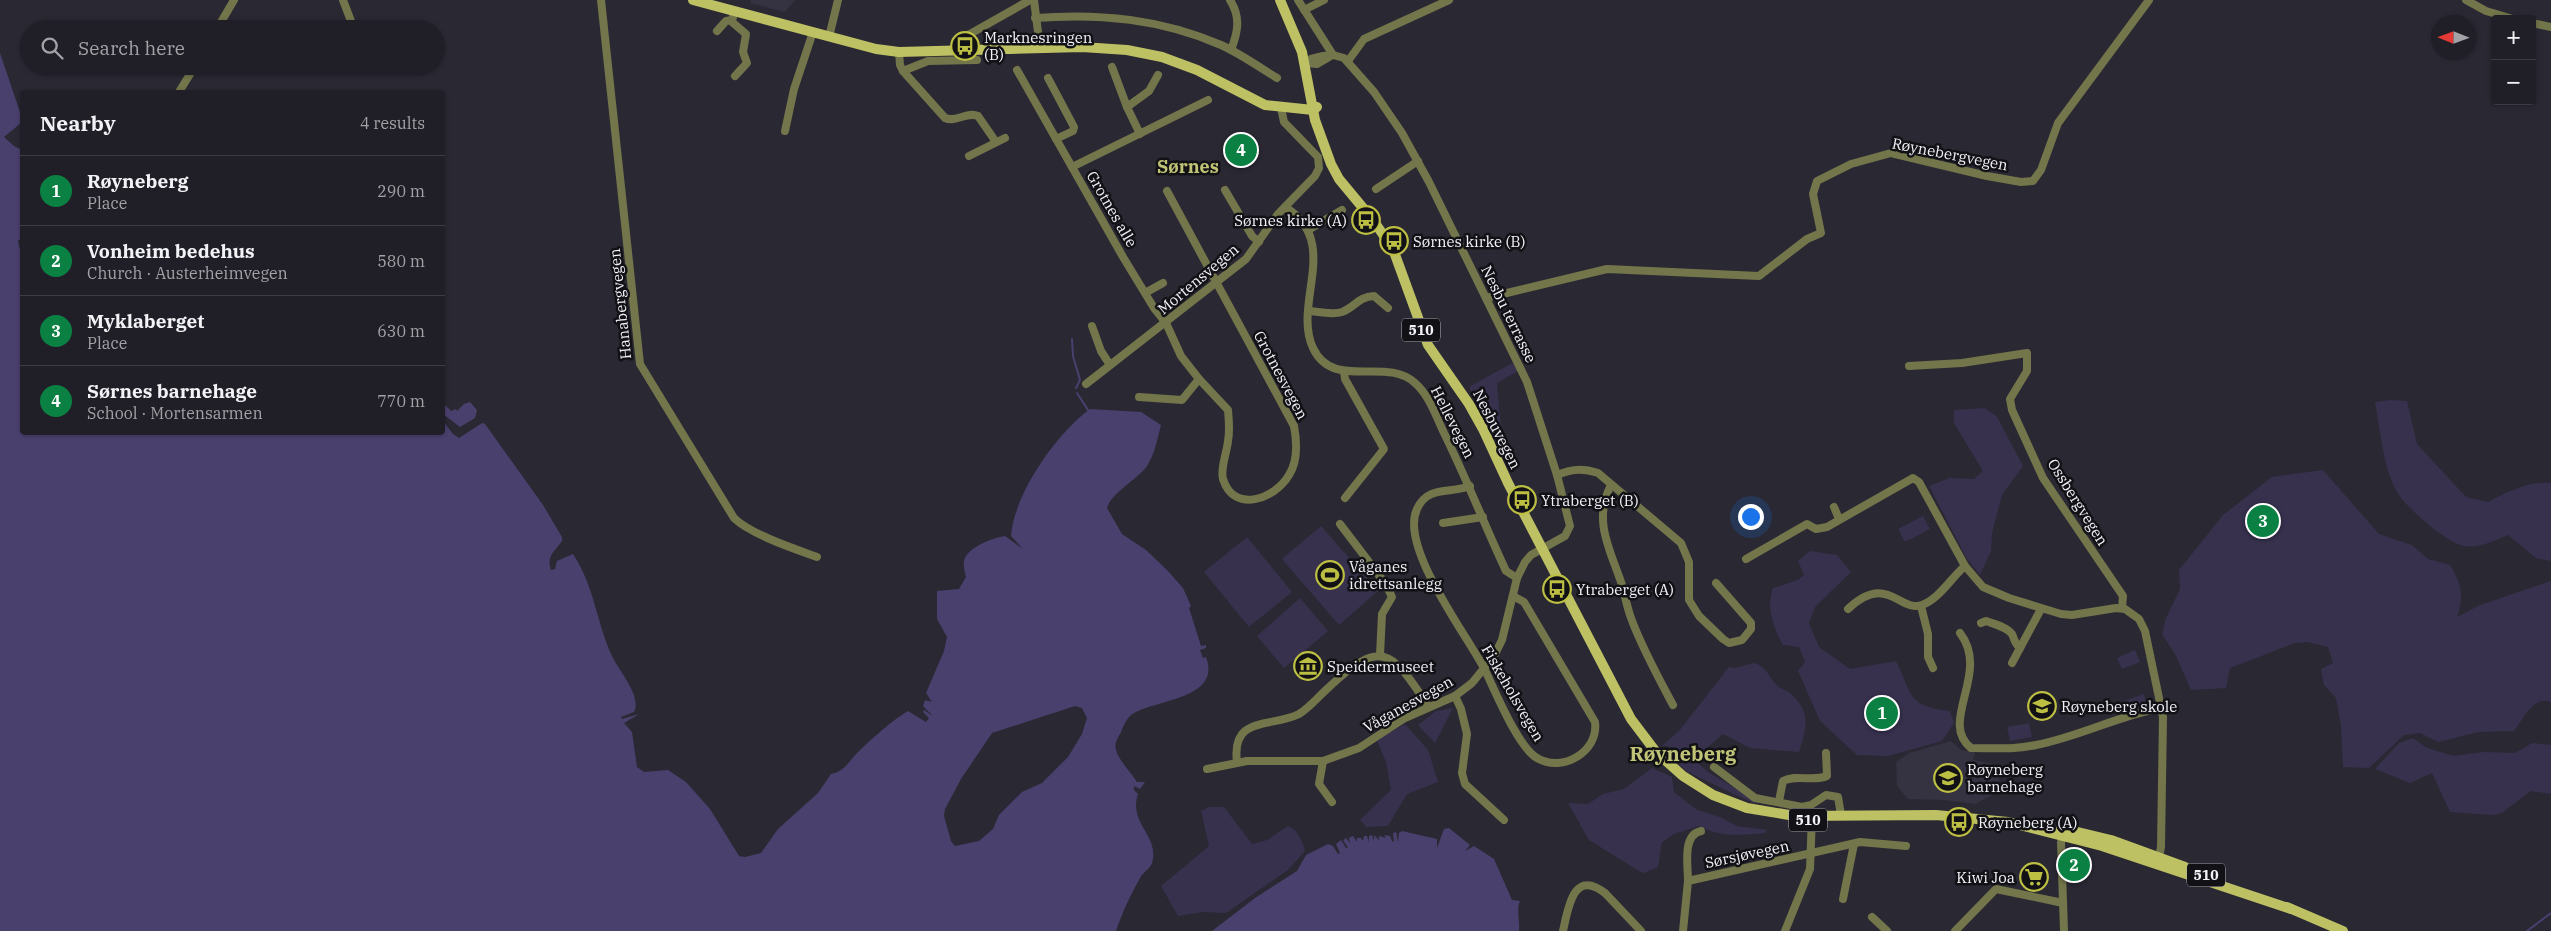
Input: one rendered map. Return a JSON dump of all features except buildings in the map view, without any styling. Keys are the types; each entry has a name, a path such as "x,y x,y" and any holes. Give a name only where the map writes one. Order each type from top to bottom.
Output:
{"main road":[{"path":"693,0 733,15 829,36 876,49 899,52 1101,48 1147,54 1197,70 1260,103 1283,108 1315,105"},
{"name":"Nesbuvegen","path":"1280,0 1310,62"},
{"name":"Nesbuvegen","path":"1286,0 1301,29 1310,62 1315,105 1336,160 1364,208 1393,249 1428,345 1475,413 1542,549 1622,704 1648,743 1669,765 1699,787 1747,808 1812,818 1871,816"},
{"name":"Nesbuvegen","path":"1812,818 1841,815 1956,816 2008,822 2067,833 2100,836 2291,909 2343,931"}],"street":[{"path":"222,20 234,0"},
{"path":"343,0 351,20"},
{"name":"Hanabergvegen","path":"601,0 640,364 738,523 773,540 817,557"},
{"path":"829,36 838,0"},
{"path":"960,37 970,34 1030,0"},
{"path":"1034,0 1037,48"},
{"path":"1230,0 1238,20 1237,34 1231,50"},
{"path":"1298,0 1333,54 1310,62"},
{"path":"1304,10 1324,0"},
{"path":"1348,61 1364,39 1431,4 1449,0"},
{"name":"Røynebergvegen","path":"1486,298 1607,269 1758,276 1807,239 1821,233 1813,194 1817,181 1842,168 1887,154 1987,176 2021,182 2033,181 2042,170 2058,123 2149,0"},
{"path":"2466,0 2480,8 2501,15"},
{"path":"717,31 733,15 734,25 743,30 746,37 743,52 748,63 735,76"},
{"path":"1035,18 1085,15 1137,20 1182,30 1231,50 1277,78"},
{"path":"2536,24 2551,27"},
{"path":"785,131 794,89 812,32"},
{"path":"899,52 900,66 903,71 945,118 950,120 969,115 978,116 996,142"},
{"name":"Nesbu terrasse","path":"1333,54 1348,61 1384,104 1418,161 1527,382 1557,475 1570,526 1565,536 1542,549"},
{"path":"903,71 924,61 977,60"},
{"path":"1112,67 1127,107 1140,134"},
{"name":"Grotnes alle","path":"1017,70 1145,293 1166,323"},
{"path":"181,90 190,75"},
{"path":"1127,107 1149,91 1158,75"},
{"path":"1048,78 1074,127 1073,131 1056,139"},
{"path":"1072,167 1208,100"},
{"name":"Mortensvegen","path":"1086,384 1246,259 1285,207 1315,176 1319,163 1316,154 1284,122 1283,108"},
{"path":"969,156 1005,138"},
{"path":"1376,189 1418,161"},
{"path":"1225,190 1252,236 1259,242"},
{"name":"Grotnesvegen","path":"1166,323 1181,356 1199,379 1228,410 1228,442 1222,476 1226,487 1234,496 1242,500 1254,501 1265,498 1276,491 1289,476 1293,465 1297,440 1294,426 1167,191"},
{"path":"1285,207 1298,217 1308,230 1314,253 1308,327 1313,348 1326,364 1344,372 1384,449 1345,498"},
{"path":"1308,230 1342,210"},
{"path":"1145,293 1163,283"},
{"path":"1310,311 1344,312 1357,301 1374,296 1388,308"},
{"path":"1092,326 1101,351 1110,364"},
{"name":"Ossbergvegen","path":"1909,366 1962,364 2027,353 2027,371 2010,399 2012,410 2043,478 2123,596 2122,608"},
{"name":"Hellevegen","path":"1344,372 1386,370 1402,374 1414,381 1431,404 1470,486 1506,570 1517,578"},
{"path":"1139,396 1182,400 1199,379"},
{"path":"1557,475 1573,469 1586,469 1598,473 1681,543 1688,562 1687,584 1689,600 1699,616 1729,643 1742,640 1751,629 1751,623 1716,584"},
{"path":"1746,559 1807,524 1821,529 1910,479 1919,482 1965,566 1978,582 1992,592 2041,609 2072,615 2104,609 2122,608 2135,615 2145,631 2162,723 2160,840 2154,858"},
{"path":"1611,485 1605,499 1603,533 1606,544 1622,586 1632,620 1673,705"},
{"name":"Fiskeholsvegen","path":"1470,486 1463,489 1440,490 1424,498 1416,510 1414,530 1441,600 1484,669 1518,735 1536,757 1553,763 1567,762 1581,755 1589,747 1596,729 1594,722 1524,602 1513,596"},
{"path":"1834,507 1839,519"},
{"path":"1443,523 1483,517"},
{"path":"1340,524 1385,583 1392,597 1382,614 1380,655"},
{"name":"Våganesvegen","path":"1207,769 1237,762 1323,761 1359,748 1405,718 1428,706 1455,696 1472,683 1484,669 1502,640 1517,578 1525,562 1542,549"},
{"path":"1848,609 1868,596 1880,593 1895,597 1908,605 1921,606 1931,600 1965,566"},
{"path":"1921,606 1928,634 1928,657 1933,668"},
{"path":"2012,662 2041,609"},
{"path":"1981,623 1986,621 2006,629 2020,648"},
{"path":"1960,633 1969,647 1971,676 1959,720 1959,731 1971,748 2015,748 2037,745 2160,708"},
{"path":"1237,762 1238,739 1244,732 1262,722 1290,718 1301,713 1347,670 1365,658 1380,655 1396,661 1428,706"},
{"path":"1455,696 1461,709 1467,734 1462,773 1465,784 1504,820"},
{"path":"1779,801 1783,781 1789,778 1820,779 1827,776 1826,753"},
{"path":"1323,761 1319,784 1332,802"},
{"path":"1714,767 1755,798 1779,801 1802,807 1812,805 1826,795 1834,795 1838,797 1841,815"},
{"path":"1785,931 1806,879 1812,855 1812,818"},
{"name":"Sørsjøvegen","path":"1683,931 1688,881 1689,839 1694,832 1701,830"},
{"path":"2064,931 2062,854 2067,833"},
{"path":"1843,899 1854,844"},
{"name":"Sørsjøvegen","path":"1688,881 1812,855 1854,844 1906,846"},
{"path":"1563,931 1573,893 1588,886 1599,888 1605,893 1642,931"},
{"path":"1955,931 1996,890 2063,903"},
{"path":"1872,917 1887,931"}],"shaded area":[{"path":"751,0 795,0 785,12 750,3"},
{"path":"0,53 20,112 20,124 4,137 20,149 20,239 18,241 20,250 20,435 445,435 445,424 453,434 459,438 482,423 485,424 543,505 562,537 562,541 550,557 551,570 555,569 557,561 573,554 586,579 607,644 635,699 636,706 634,712 621,717 622,719 639,714 624,723 632,732 637,767 644,772 668,770 686,782 710,809 739,856 745,857 761,853 778,829 818,793 831,774 844,767 877,734 895,720 908,711 926,722 929,718 923,712 924,710 933,716 923,706 925,700 932,702 926,693 944,651 947,637 937,619 937,591 959,589 966,577 964,561 966,556 981,544 1005,536 1023,549 1011,536 1020,502 1039,466 1064,433 1090,409 1141,412 1161,425 1154,451 1147,466 1109,502 1107,508 1122,534 1146,550 1183,588 1191,606 1189,608 1201,646 1206,645 1206,648 1200,650 1203,658 1206,657 1208,671 1204,682 1195,690 1131,715 1126,721 1117,741 1116,750 1122,762 1137,782 1145,782 1140,789 1134,786 1134,790 1138,794 1137,814 1152,845 1153,853 1152,863 1141,876 1116,931 0,931","holes":["1075,706 1082,708 1087,718 1082,734 1068,757 1042,783 1022,792 999,815 993,829 979,841 955,846 951,841 944,816 945,809 961,779 992,733"]},
{"path":"1514,362 1518,371 1497,383 1502,440 1499,443 1469,387"},
{"path":"2390,400 2407,401 2417,444 2466,497 2488,502 2526,485 2551,483 2551,561 2536,558 2508,535 2487,544 2469,547 2457,544 2429,525 2411,509 2394,486 2383,450 2375,402"},
{"path":"470,402 477,410 475,418 460,427 445,416 445,405 451,411 456,409 457,411 464,404"},
{"path":"1985,408 1997,417 2023,466 2002,495 1992,533 1991,551 1980,575 1967,559 1929,486 1949,478 1974,479 1983,471 1954,423 1954,410"},
{"path":"2323,470 2379,534 2412,545 2428,559 2450,565 2461,591 2461,603 2457,617 2480,605 2551,581 2551,702 2539,702 2534,705 2514,731 2478,732 2438,742 2420,733 2404,735 2369,768 2343,767 2341,726 2336,698 2324,685 2321,669 2333,663 2328,647 2307,642 2295,643 2230,668 2226,688 2191,690 2175,654 2162,634 2166,618 2180,589 2179,570 2223,515 2272,477"},
{"path":"1923,516 1930,529 1905,542 1898,529"},
{"name":"Våganes idrettsanlegg","path":"1321,526 1378,591 1339,625 1282,559"},
{"path":"1247,537 1292,592 1249,627 1204,572"},
{"path":"1810,551 1837,555 1851,572 1815,607 1809,623 1819,647 1850,669 1896,661 1909,690 1918,702 1925,706 1950,711 1954,723 1942,741 1888,756 1857,755 1820,721 1798,671 1805,662 1799,647 1783,645 1776,631 1770,610 1773,588 1798,580 1804,575 1798,561"},
{"path":"1300,598 1328,631 1284,668 1257,636"},
{"path":"2135,650 2140,662 2122,669 2117,658"},
{"path":"1754,663 1762,667 1779,687 1791,694 1803,709 1806,722 1799,752 1750,748 1723,734 1694,759 1708,772 1755,800 1755,804 1688,772 1673,760 1669,746 1662,746 1679,731 1729,667 1735,668"},
{"path":"2144,694 2147,705 2118,713 2116,704"},
{"path":"1453,708 1435,743 1418,725 1436,711"},
{"path":"2029,723 2032,737 2010,741 2007,727"},
{"path":"1405,724 1428,750 1438,782 1407,794 1388,826 1366,827 1360,820 1391,790 1386,762 1377,740"},
{"path":"2413,738 2427,748 2454,756 2484,752 2515,753 2532,743 2551,745 2551,794 2531,791 2502,813 2493,815 2450,812 2432,773 2410,783 2375,769 2399,743"},
{"name":"Røyneberg barnehage","path":"1951,741 1961,750 1975,752 1973,760 1999,765 2001,771 1997,792 1976,804 1943,800 1908,799 1897,786 1896,762 1909,753"},
{"path":"1652,768 1672,777 1674,792 1697,810 1720,817 1737,826 1767,830 1765,833 1731,835 1707,830 1699,826 1674,834 1662,842 1658,867 1644,873 1639,871 1589,840 1568,803 1588,804 1603,794 1624,789"},
{"path":"1209,807 1224,807 1252,844 1267,840 1288,826 1297,833 1305,851 1288,870 1226,913 1203,912 1178,916 1161,886 1209,846 1201,811"},
{"path":"1449,828 1470,845 1465,851 1474,846 1494,859 1512,900 1520,901 1518,908 1519,931 1212,931 1255,898 1297,871 1306,855 1328,844 1333,846 1338,854 1340,853 1336,844 1341,840 1346,848 1348,848 1343,840 1346,838 1350,843 1349,838 1353,836 1357,842 1357,838 1361,838 1363,841 1364,836 1367,836 1369,842 1369,836 1372,835 1374,841 1374,835 1379,840 1379,836 1386,838 1384,835 1390,836 1394,842 1393,833 1396,832 1398,842 1399,833 1402,831 1437,839 1437,848 1444,829"}],"waterway":[{"path":"1072,339 1073,356 1080,380 1076,388"},
{"path":"1077,393 1088,410"},
{"path":"2527,931 2551,913"}],"place":[{"name":"Marknesringen (B)","path":"965,46"},
{"name":"Sørnes barnehage","path":"1241,150"},
{"name":"Sørnes kirke (A)","path":"1366,220"},
{"name":"Sørnes kirke (B)","path":"1394,241"},
{"name":"Ytraberget (B)","path":"1522,500"},
{"name":"Myklaberget","path":"2263,521"},
{"name":"Våganes idrettsanlegg","path":"1330,575"},
{"name":"Ytraberget (A)","path":"1557,589"},
{"name":"Speidermuseet","path":"1308,666"},
{"name":"Røyneberg skole","path":"2042,706"},
{"name":"Røyneberg","path":"1882,713"},
{"name":"Røyneberg barnehage","path":"1948,778"},
{"name":"Røyneberg (A)","path":"1959,822"},
{"name":"Vonheim bedehus","path":"2074,865"},
{"name":"Kiwi Joa","path":"2034,877"}],"district":[{"name":"Sørnes","path":"1188,166"},
{"name":"Røyneberg","path":"1683,753"}]}
